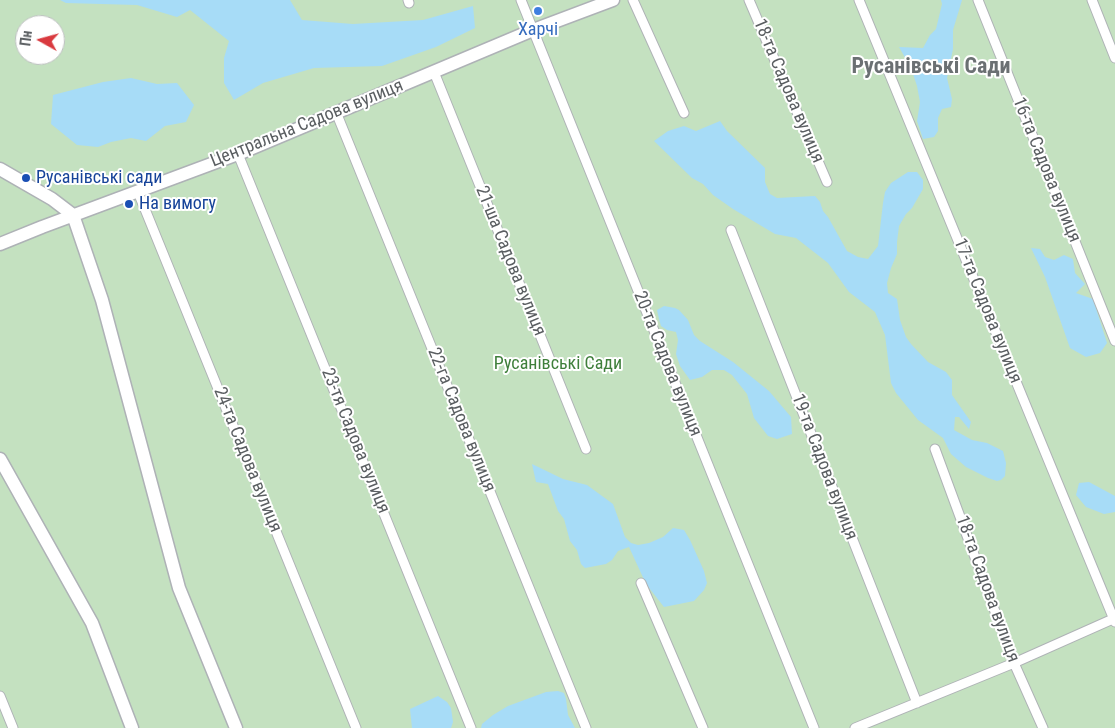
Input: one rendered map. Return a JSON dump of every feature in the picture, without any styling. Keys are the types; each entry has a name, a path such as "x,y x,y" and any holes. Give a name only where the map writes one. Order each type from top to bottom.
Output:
{"main road":[{"name":"Центральна Садова вулиця","path":"0,244 238,154 533,30 613,0"},
{"path":"0,169 52,199 73,215 102,300 179,588 236,728"},
{"path":"0,177 15,179"},
{"path":"0,460 92,623 132,728"}],"street":[{"name":"20-та Садова вулиця","path":"521,0 814,728"},
{"path":"633,0 684,112"},
{"name":"18-та Садова вулиця","path":"749,0 827,182"},
{"name":"17-та Садова вулиця","path":"859,0 1115,619"},
{"name":"16-та Садова вулиця","path":"978,0 1115,341"},
{"path":"1092,0 1115,58"},
{"name":"21-ша Садова вулиця","path":"434,72 586,450"},
{"name":"22-га Садова вулиця","path":"336,112 586,728"},
{"name":"23-тя Садова вулиця","path":"238,154 471,728"},
{"name":"24-та Садова вулиця","path":"138,192 356,728"},
{"name":"19-та Садова вулиця","path":"731,230 917,703"},
{"name":"18-та Садова вулиця","path":"935,449 1014,663 1043,728"},
{"path":"640,583 703,728"},
{"path":"855,728 1014,663 1115,619"},
{"path":"0,696 13,728"}],"green space":[{"name":"Русанівські Сади","path":"0,0 1115,0 1115,728 0,728"}],"water":[{"path":"60,0 290,0 302,20 353,24 423,20 473,6 475,28 436,47 382,66 314,68 263,83 234,100 224,83 224,58 229,41 190,10 177,17 137,5 66,3"},
{"path":"941,0 962,0 953,30 953,49 947,78 952,99 951,107 942,109 938,118 938,131 934,137 923,139 917,121 920,102 917,86 911,68 899,47 923,48 930,35 936,29 942,4"},
{"path":"131,78 157,84 177,83 194,105 186,122 165,126 146,141 131,138 98,147 77,145 51,124 53,95 103,82"},
{"path":"720,121 727,131 765,168 765,182 770,194 777,198 815,196 847,251 858,257 868,259 878,246 885,192 891,183 908,172 917,172 923,180 923,189 899,226 897,254 887,283 888,293 897,299 900,320 906,337 911,344 928,362 946,372 952,380 952,395 971,422 969,429 959,417 955,417 954,430 972,440 987,443 1003,451 1006,463 1005,476 1001,480 997,481 988,478 966,467 951,454 943,438 918,420 896,393 891,383 885,335 875,312 849,292 828,263 796,238 775,234 713,195 703,184 692,178 654,141 668,131 684,126 696,131"},
{"path":"1031,248 1040,249 1045,257 1054,260 1064,255 1073,259 1075,273 1085,284 1076,293 1093,299 1107,343 1100,353 1086,357 1070,348 1045,277"},
{"path":"664,306 679,310 688,320 694,335 700,341 733,362 769,391 791,417 792,434 777,439 768,436 754,418 747,394 732,375 724,370 712,370 702,377 690,380 680,366 676,354 678,340 676,332 661,326 657,310"},
{"path":"532,464 563,479 587,485 613,504 625,537 631,543 638,545 649,543 663,537 673,528 684,530 704,571 707,583 704,590 694,601 664,607 646,584 629,547 618,551 612,560 606,564 585,568 581,564 577,550 570,541 564,519 558,511 548,484 536,482"},
{"path":"1089,482 1115,496 1115,512 1104,514 1086,507 1076,495 1079,483"},
{"path":"558,691 564,693 568,715 575,728 481,728 482,724 493,715 508,706 546,692"},
{"path":"438,696 447,702 451,708 453,722 451,728 412,728 410,709"}],"place":[{"name":"Харчі","path":"538,11"},
{"name":"Русанівські сади","path":"26,178"},
{"name":"На вимогу","path":"129,204"}],"district":[{"name":"Русанівські Сади","path":"931,67"}]}
